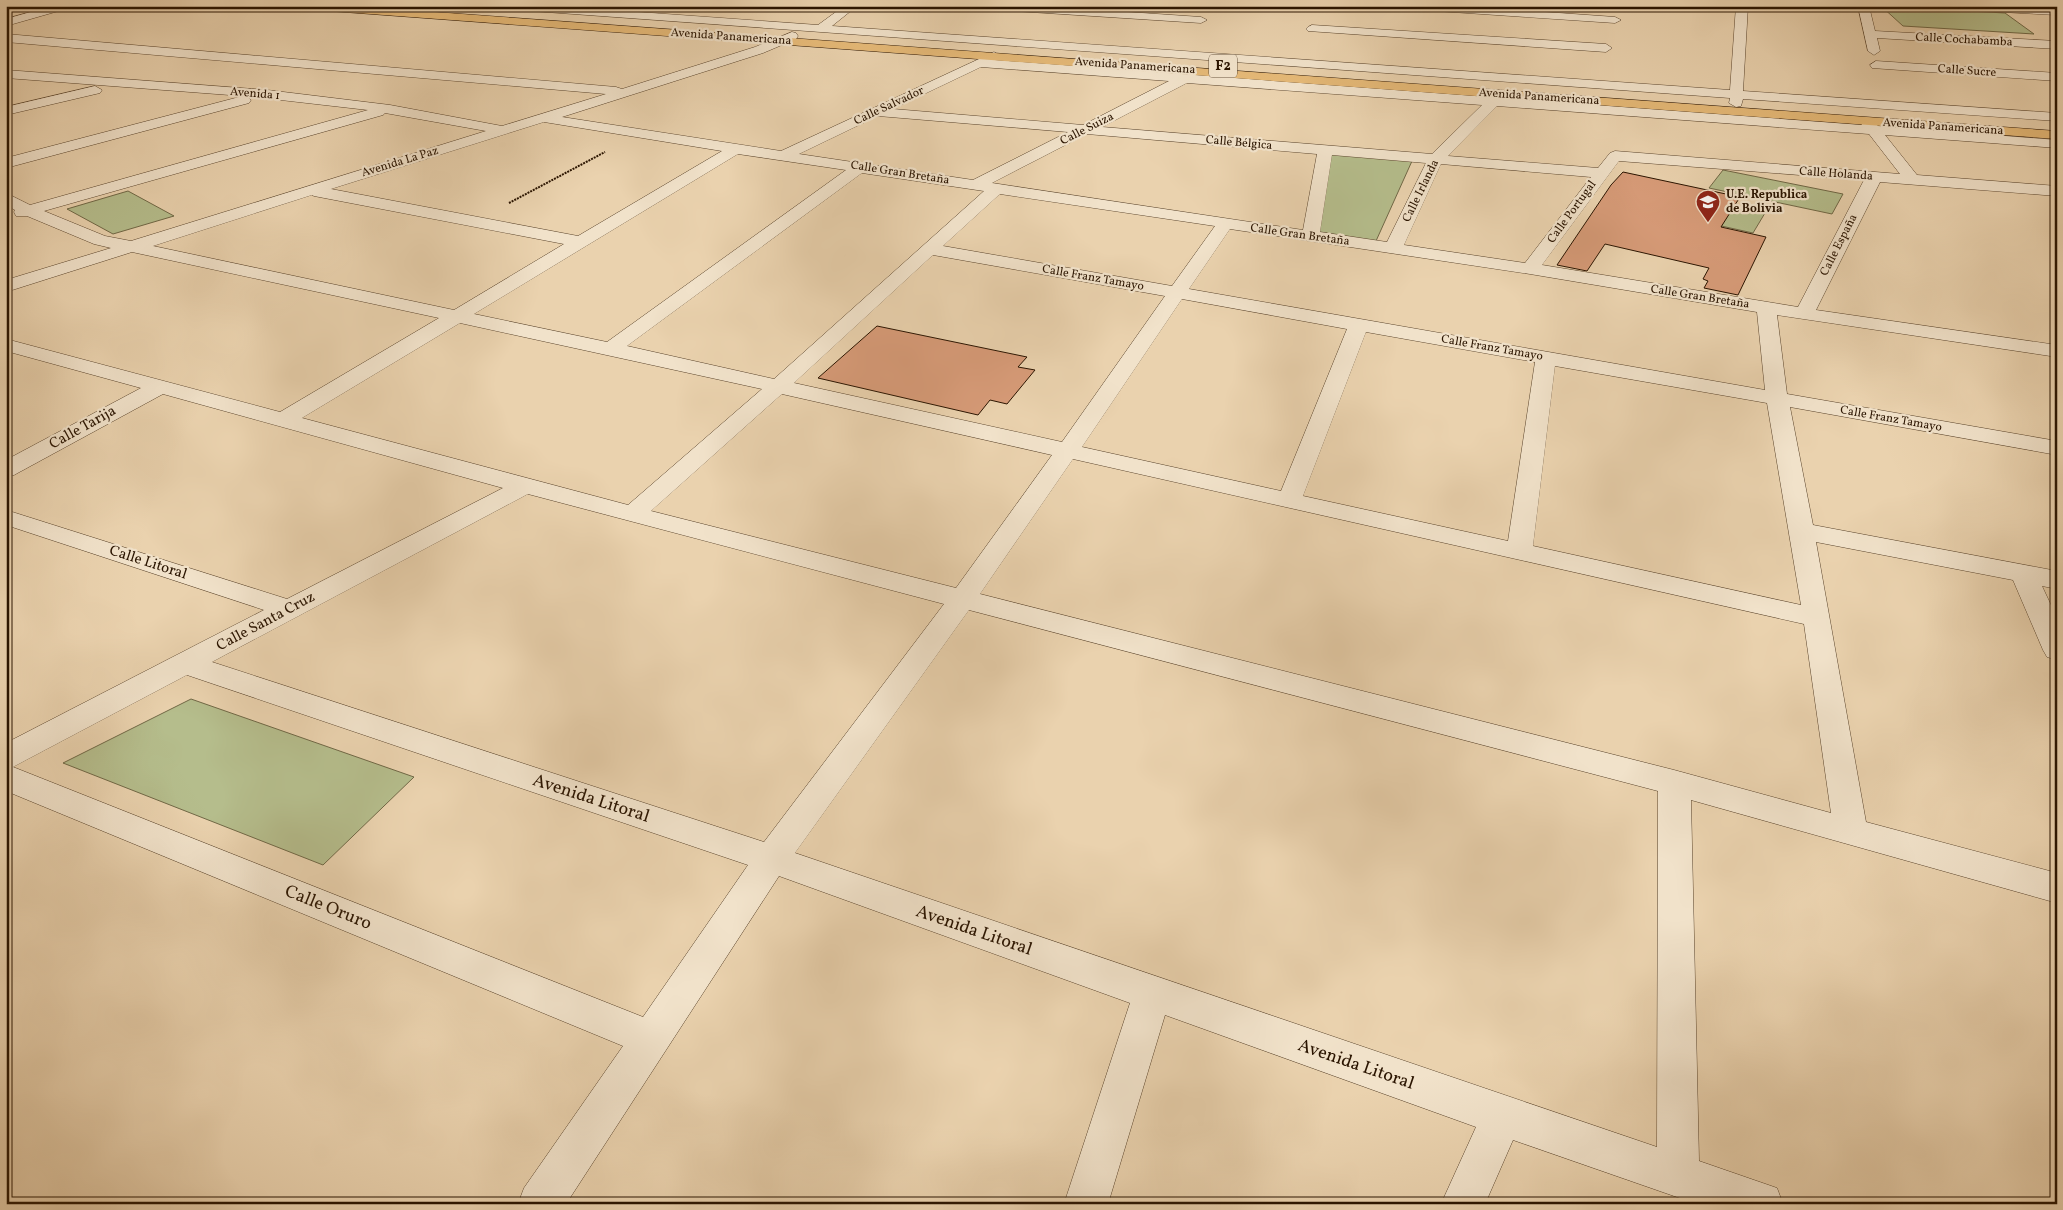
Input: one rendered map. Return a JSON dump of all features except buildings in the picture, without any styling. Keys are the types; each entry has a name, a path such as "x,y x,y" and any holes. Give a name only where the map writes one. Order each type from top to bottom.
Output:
{"highway":[{"name":"Avenida Panamericana","path":"303,6 788,38 1591,83 1736,99 1888,110 2057,126"},
{"name":"Avenida Panamericana","path":"389,6 1198,71 1494,98"},
{"name":"Avenida Panamericana","path":"1871,126 2057,135"}],"street":[{"path":"6,15 39,6"},
{"path":"6,23 65,6"},
{"name":"Avenida Panamericana","path":"504,6 821,28 1189,44 1304,58 1591,83"},
{"path":"821,28 852,6"},
{"path":"984,6 1201,20"},
{"path":"1189,44 1206,6"},
{"path":"1408,6 1448,8 1609,39"},
{"path":"1609,39 1620,6"},
{"path":"1736,99 1742,6"},
{"path":"1863,6 1872,34 1876,65 1888,110"},
{"path":"1944,6 2057,12"},
{"path":"718,22 735,12"},
{"path":"1314,14 1311,33 1609,39"},
{"name":"Calle Cochabamba","path":"1872,34 2057,45"},
{"path":"6,38 508,80 628,92"},
{"name":"Avenida La Paz","path":"6,286 501,130 628,92 788,38"},
{"name":"Calle Salvador","path":"783,156 994,56"},
{"path":"979,63 1184,79 1494,98 1871,126 2057,144"},
{"name":"Calle Sucre","path":"1876,65 2057,77"},
{"name":"Calle Suiza","path":"976,186 1198,71"},
{"name":"Avenida 1","path":"6,74 267,94 390,108 501,130"},
{"path":"6,86 46,78"},
{"path":"6,111 120,84"},
{"path":"6,163 267,94"},
{"name":"Calle Irlanda","path":"1393,249 1436,158 1494,98"},
{"path":"6,216 390,108"},
{"name":"Avenida Panamericana","path":"1888,110 2057,117"},
{"name":"Calle Bélgica","path":"877,112 1601,172"},
{"name":"Calle Gran Bretaña","path":"543,118 976,186 1530,269 1804,314 2057,351"},
{"path":"1871,126 1912,179"},
{"path":"283,420 736,149"},
{"path":"1311,236 1325,150"},
{"name":"Calle Holanda","path":"1615,156 2057,191"},
{"name":"Calle Portugal","path":"1530,269 1601,172 1615,156"},
{"path":"611,350 860,167"},
{"name":"Calle España","path":"1804,314 1874,177"},
{"path":"632,514 778,387 996,189"},
{"path":"310,190 580,242"},
{"path":"6,198 27,210 100,240 457,316 1818,618"},
{"path":"540,1204 771,859 962,598 1225,224"},
{"name":"Calle Franz Tamayo","path":"928,249 2057,448"},
{"path":"1766,308 1777,399 1818,618 1851,833"},
{"path":"1289,500 1359,325"},
{"path":"6,345 525,486 1674,783 2057,888"},
{"path":"1519,552 1546,358"},
{"name":"Calle Tarija","path":"6,470 160,387"},
{"name":"Calle Santa Cruz","path":"6,757 525,486"},
{"name":"Calle Litoral","path":"6,517 289,609"},
{"path":"1801,531 2057,580"},
{"path":"2023,573 2057,650"},
{"name":"Avenida Litoral","path":"185,664 771,859 1502,1116 1761,1204"},
{"name":"Calle Oruro","path":"6,777 650,1039"},
{"path":"1674,783 1678,1175"},
{"path":"1086,1204 1152,994"},
{"path":"1462,1204 1502,1116"}],"path":[{"path":"475,221 639,134"}],"green space":[{"path":"1881,6 2005,13 2034,34 1903,26"},
{"path":"1329,154 1412,161 1376,241 1318,232"},
{"path":"1723,170 1843,194 1832,214 1709,188"},
{"path":"1636,186 1765,213 1753,233 1622,204"},
{"path":"128,191 174,216 113,234 67,209"},
{"path":"191,699 414,777 323,865 63,763"}],"place":[{"name":"U.E. Republica de Bolivia","path":"1708,223"}]}
